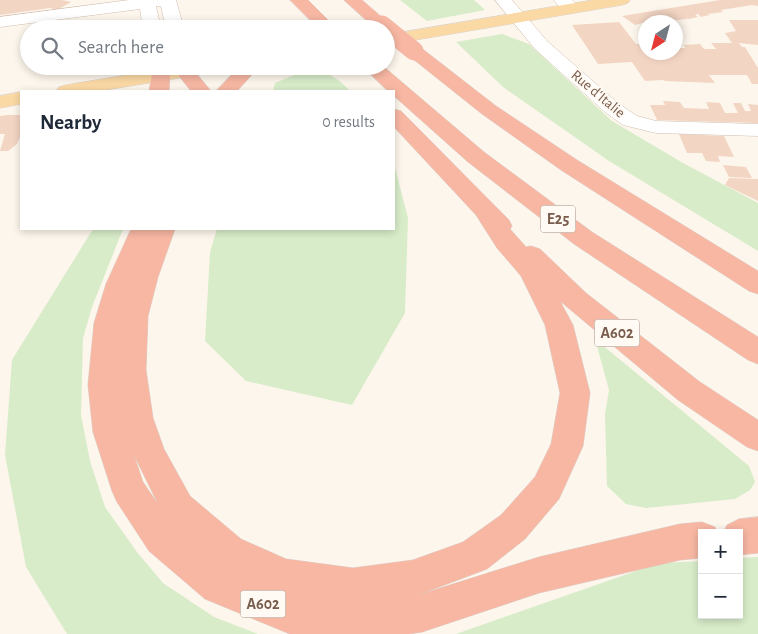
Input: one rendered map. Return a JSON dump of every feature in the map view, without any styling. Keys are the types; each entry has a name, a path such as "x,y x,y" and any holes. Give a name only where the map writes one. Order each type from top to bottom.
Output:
{"highway":[{"path":"298,0 319,20"},
{"path":"352,0 371,20"},
{"path":"377,0 400,22 414,51"},
{"path":"395,41 414,51 489,110 568,165 758,284"},
{"path":"189,75 200,90"},
{"path":"227,90 242,75"},
{"path":"368,75 372,90"},
{"name":"E25","path":"381,75 476,157 583,238 758,352"},
{"name":"A602","path":"395,116 487,214 576,300 689,391 758,437"},
{"name":"A602","path":"163,230 145,277 134,316 130,370 137,418 150,455 178,508 228,552 285,577 353,588 413,578 474,556 513,527 546,488 567,446 575,393 559,325 531,270 506,242 487,214"},
{"name":"A602","path":"143,230 119,284 108,322 103,385 109,432 129,491 161,538 218,586 293,616 362,622 422,613 538,575 680,542 698,540"},
{"path":"743,537 758,535"}],"main road":[{"path":"395,34 519,17 567,4 622,0"},
{"path":"73,90 160,78"},
{"path":"0,102 20,98"}],"street":[{"path":"0,22 168,0 173,20"},
{"name":"Rue d'Italie","path":"503,0 541,45 612,108 630,121 656,127 758,130"},
{"path":"147,3 150,20"}],"green space":[{"path":"400,0 474,0 485,10 427,21"},
{"path":"502,34 529,44 612,121 683,163 758,203 758,251 609,161 503,87 456,42"},
{"path":"294,75 330,75 349,90 273,90 275,83"},
{"path":"395,168 408,218 405,313 352,405 246,381 205,341 210,252 217,230 395,230"},
{"path":"92,230 123,230 92,307 83,338 81,415 90,461 105,507 137,552 163,583 214,617 258,634 67,634 26,567 5,455 12,360"},
{"path":"595,339 749,466 755,482 750,490 735,499 646,508 626,504 607,486 605,414 609,390"},
{"path":"758,557 758,634 456,634 659,563 698,561 698,619 743,619 743,558"}],"building":[{"path":"0,0 62,0 71,2 57,10 50,8 0,15"},
{"path":"720,0 758,0 758,6 752,5 721,10 723,12 707,14 710,15 701,17 698,14 695,15 698,17 689,19 685,17 688,19 683,19 683,15 638,15 638,24 635,25 622,16"},
{"path":"729,20 758,20 758,45 739,43 742,47 745,47 758,68 758,84 752,84 747,75 709,75 715,83 663,80 645,81 632,62 598,64 572,25 619,22 636,44 638,44 638,60 683,60 683,48 686,48 683,45 700,44 704,49 716,49 711,43 732,43 725,33 736,31"},
{"path":"663,101 680,102 684,108 709,109 706,102 720,103 725,113 738,113 733,103 741,103 745,111 751,111 748,104 758,105 758,123 657,120 650,105 665,105"},
{"path":"20,115 20,137 17,144 8,151 0,151 5,134 0,134 0,116"},
{"path":"679,134 724,136 734,157 718,156 720,162 706,161 702,153 687,153"},
{"path":"723,165 746,167 752,178 729,177"},
{"path":"729,178 758,179 758,201 725,185"}]}
